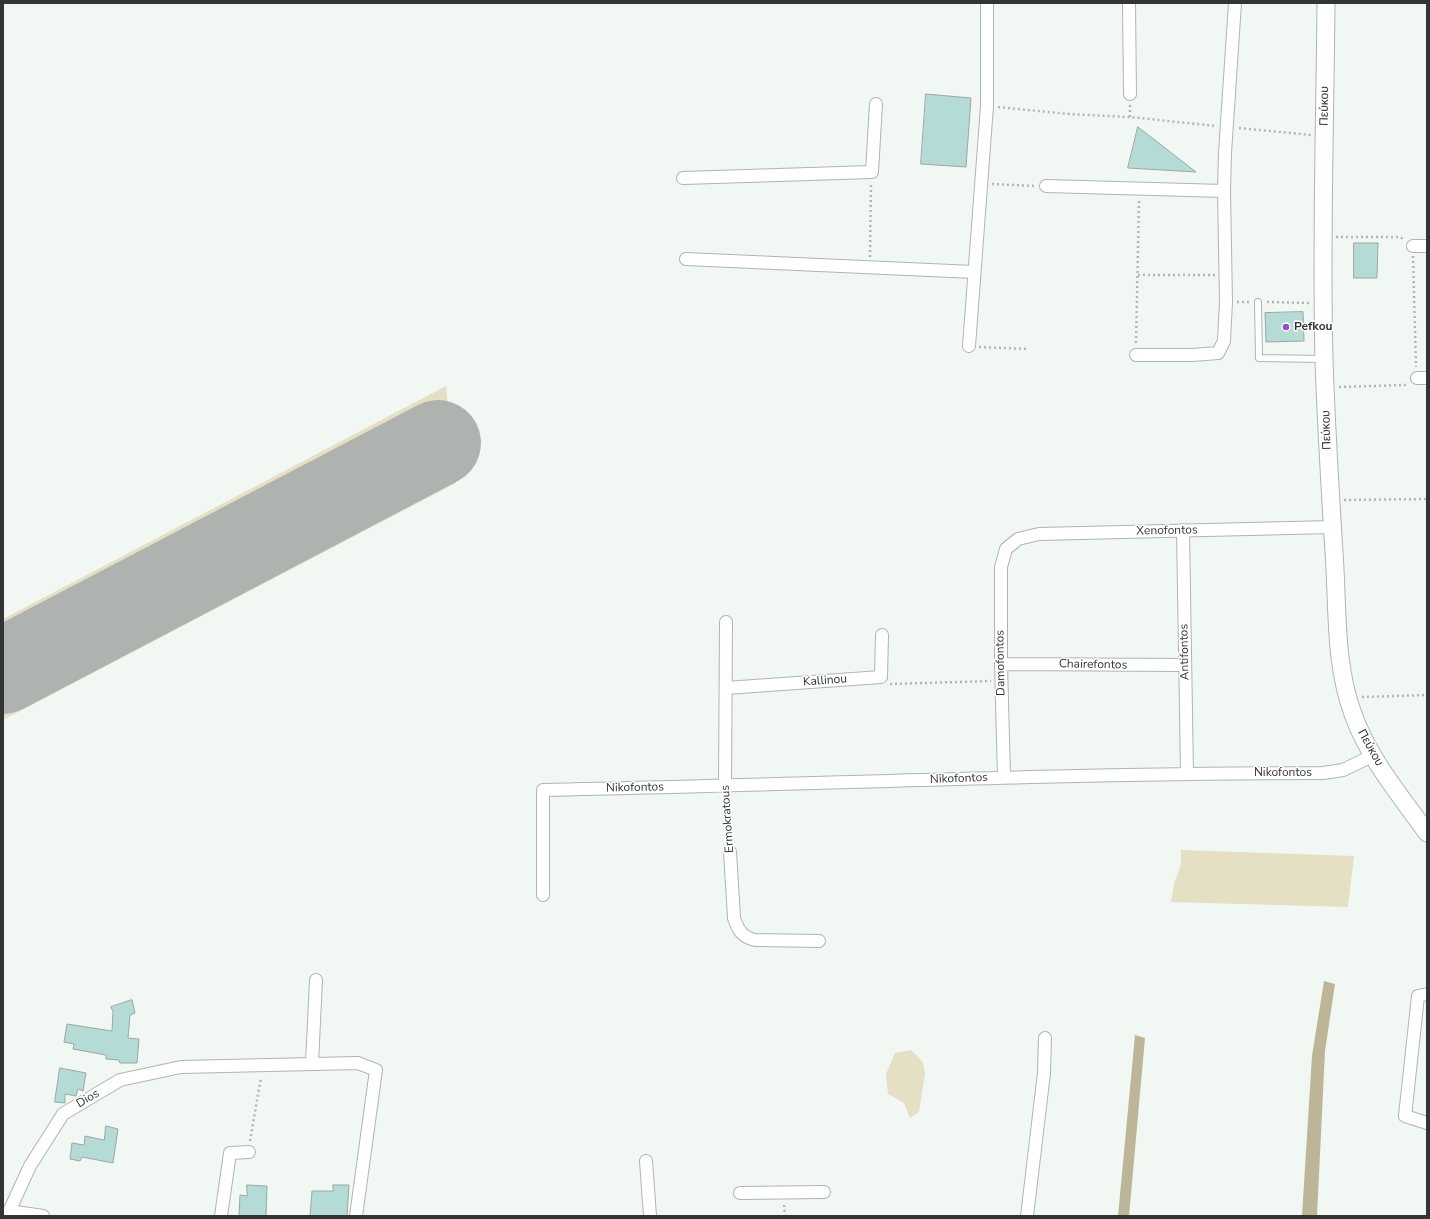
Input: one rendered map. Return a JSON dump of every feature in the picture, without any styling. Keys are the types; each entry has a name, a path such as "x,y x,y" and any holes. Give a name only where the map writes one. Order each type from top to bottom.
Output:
{"main road":[{"name":"Πεύκου","path":"1326,3 1323,238 1324,359 1330,500 1341,664 1348,698 1361,735 1372,756 1401,799 1426,831"}],"street":[{"path":"969,346 987,106 987,3"},
{"path":"1129,3 1130,94"},
{"path":"1136,355 1192,355 1218,353 1224,340 1226,302 1224,191 1235,3"},
{"path":"683,178 872,172 876,104"},
{"path":"1046,186 1224,191"},
{"path":"1413,246 1427,246"},
{"path":"686,259 974,272"},
{"name":"Xenofontos","path":"1006,549 1018,540 1039,534 1332,527"},
{"name":"Antifontos","path":"1183,530 1187,773"},
{"name":"Damofontos","path":"1004,777 1000,664 1001,567 1006,549"},
{"name":"Ermokratous","path":"725,787 726,622"},
{"path":"881,677 882,634"},
{"name":"Chairefontos","path":"1000,664 1185,665"},
{"name":"Kallinou","path":"726,688 881,677"},
{"name":"Nikofontos","path":"543,895 543,790 725,787 1004,777 1187,773 1323,773 1343,770 1372,756"},
{"name":"Ermokratous","path":"730,852 734,918 740,933 747,938 755,940 819,941"},
{"path":"312,1064 316,980"},
{"path":"1427,994 1418,996 1405,1116 1427,1123"},
{"path":"1027,1216 1044,1073 1045,1038"},
{"name":"Dios","path":"8,1214 30,1166 63,1114 120,1080 181,1067 358,1063 376,1070 356,1216"},
{"path":"221,1216 230,1152 249,1152"},
{"path":"646,1161 650,1216"},
{"path":"740,1193 824,1192"},
{"path":"8,1214 43,1216"}],"lane":[{"path":"1258,302 1259,358 1324,359"}],"path":[{"path":"987,106 1069,114 1130,117 1324,136"},
{"path":"869,268 872,172"},
{"path":"981,184 1046,186"},
{"path":"1136,355 1139,188"},
{"path":"1323,238 1400,237 1413,246 1422,378 1405,385 1326,387"},
{"path":"1138,275 1225,276"},
{"path":"1226,302 1324,304"},
{"path":"969,346 1029,350"},
{"path":"1330,500 1427,499"},
{"path":"881,677 890,684 1001,680"},
{"path":"1348,698 1427,695"},
{"name":"Ermokratous","path":"725,787 730,852"},
{"path":"249,1152 263,1065"}],"shaded area":[{"path":"446,386 456,483 3,720 3,694 450,460 444,412 3,644 3,619"},
{"path":"1181,850 1354,856 1348,907 1171,902 1174,884 1181,864"},
{"path":"1324,981 1335,984 1325,1051 1317,1216 1302,1216 1312,1056"},
{"path":"1135,1035 1145,1038 1129,1216 1118,1216"},
{"path":"911,1050 923,1062 925,1074 919,1112 910,1118 904,1103 888,1094 886,1074 895,1053"}],"building":[{"path":"926,94 971,98 966,167 921,164"},
{"path":"1138,127 1196,172 1128,168"},
{"path":"1354,243 1378,243 1377,278 1354,278"},
{"path":"1303,312 1304,341 1266,342 1265,313"},
{"path":"132,1000 135,1013 130,1015 128,1038 139,1039 137,1063 120,1063 119,1060 106,1059 106,1055 73,1049 74,1044 64,1042 67,1024 112,1031 113,1012 111,1007"},
{"path":"60,1068 86,1073 83,1091 78,1089 76,1096 65,1094 65,1103 55,1102"},
{"path":"106,1126 118,1129 113,1163 82,1157 80,1161 70,1159 72,1143 84,1145 85,1136 104,1140"},
{"path":"247,1185 267,1186 266,1216 239,1216 240,1195 247,1196"},
{"path":"333,1185 349,1185 347,1216 310,1216 312,1191 333,1191"}],"runway":[{"path":"3,671 438,443"}],"place":[{"name":"Pefkou","path":"1286,327"}]}
